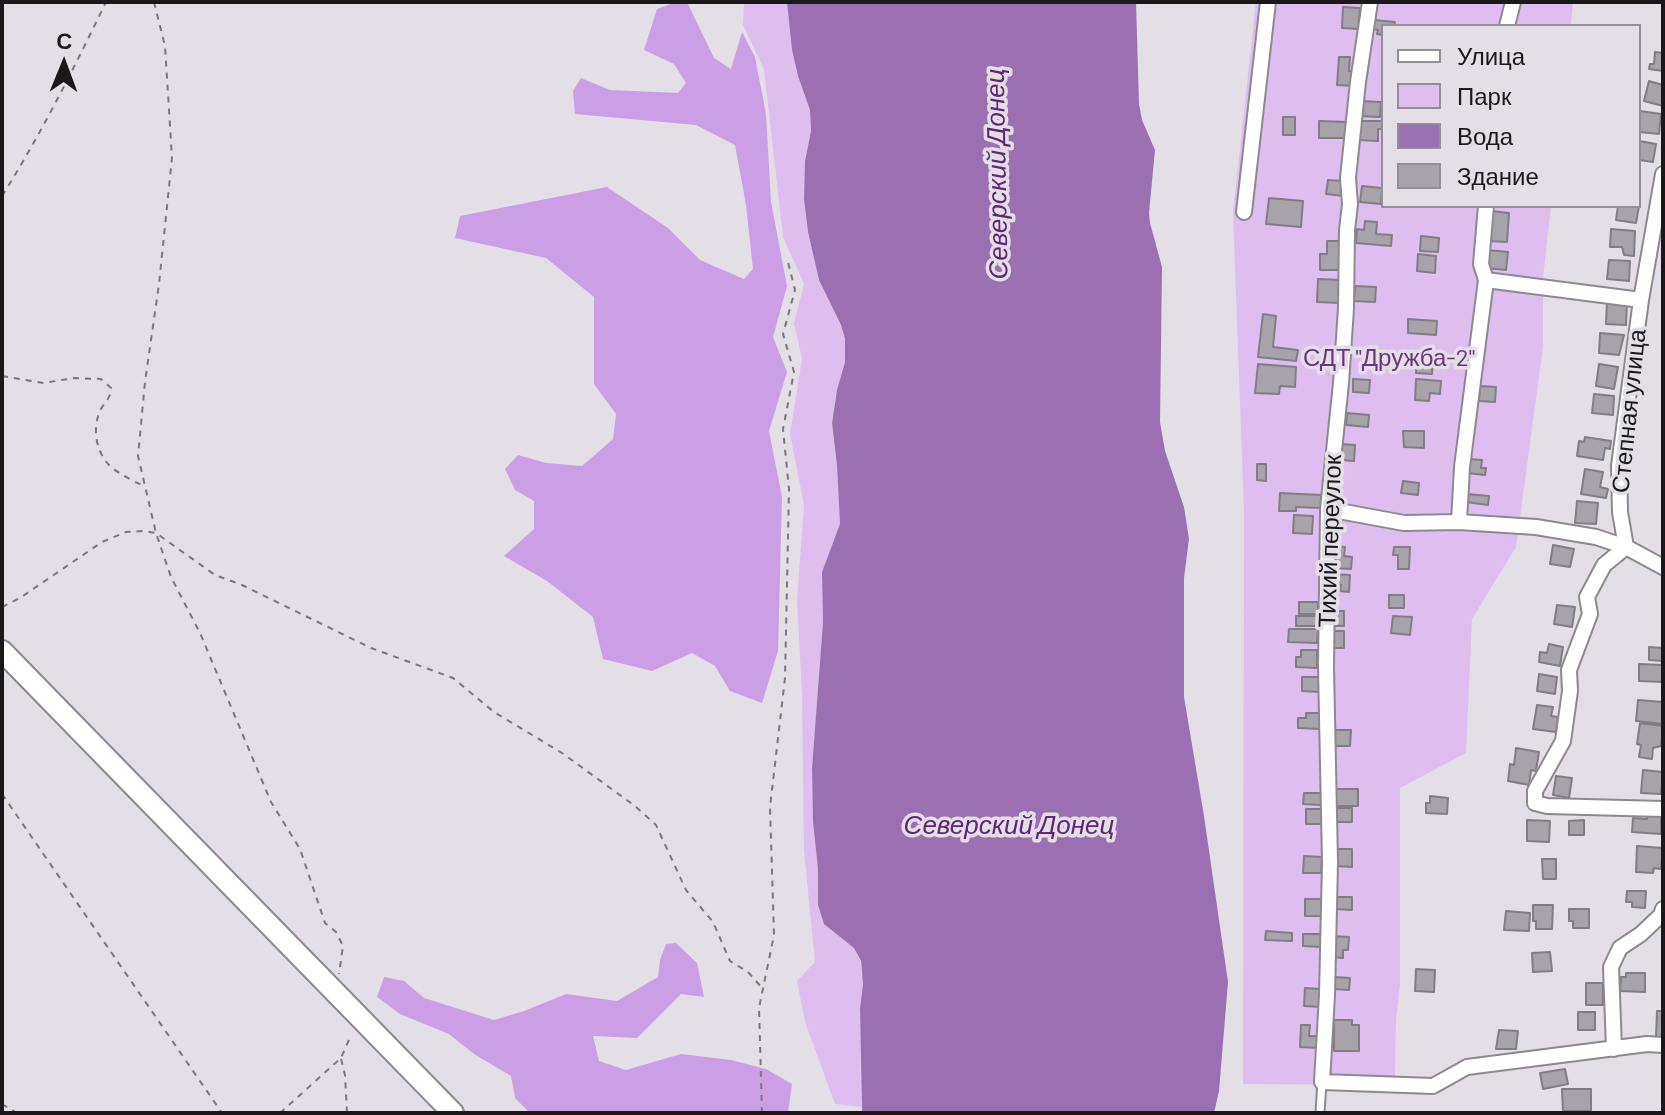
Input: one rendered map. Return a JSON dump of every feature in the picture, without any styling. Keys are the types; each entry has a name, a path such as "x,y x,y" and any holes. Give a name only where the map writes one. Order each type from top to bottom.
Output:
{"street":[{"path":"1244,212 1268,2"},
{"name":"Тихий переулок","path":"1322,1082 1330,862 1326,667 1328,509 1346,308 1348,178 1370,2"},
{"path":"1508,24 1513,2"},
{"name":"Степная улица","path":"1626,547 1620,512 1619,466 1641,300 1663,174"},
{"path":"1459,522 1462,467 1486,280 1481,264 1486,208"},
{"path":"1486,280 1641,300"},
{"path":"1328,509 1404,523 1459,522 1536,527 1596,537 1626,547 1663,567"},
{"path":"1626,547 1604,565 1587,597 1590,614 1569,670 1570,691 1563,741 1535,791 1535,803 1547,806 1663,809"},
{"path":"2,651 453,1113"},
{"path":"1614,1049 1611,967 1620,948 1641,934 1661,915 1663,909"},
{"path":"1322,1082 1433,1086 1467,1067 1647,1044 1663,1045"}],"lane":[{"path":"1320,1113 1322,1082"}],"path":[{"path":"2,196 71,74 106,2"},
{"path":"154,2 165,46 172,158 138,456 156,533 171,577 200,633 271,802 300,849 325,923 336,932 343,946 335,990"},
{"path":"762,1113 759,1008 774,935 770,807 785,678 789,489 783,429 794,372 783,334 795,290 787,258"},
{"path":"2,376 44,383 74,378 101,379 111,388 111,396 101,408 94,428 101,452 110,466 145,487"},
{"path":"2,607 102,542 126,532 156,533 215,575 371,648 453,678 494,712 562,753 656,825 686,890 713,922 730,961 748,972 763,989"},
{"path":"2,794 222,1113"},
{"path":"280,1113 341,1058 360,1017"},
{"path":"341,1058 347,1113"},
{"path":"2,1104 17,1113"}],"green space":[{"path":"744,2 787,2 792,50 810,110 811,131 805,161 804,199 808,232 819,280 845,339 845,362 832,423 840,524 822,572 823,622 812,768 813,822 818,869 860,961 863,984 860,1009 861,1107 835,1104 805,1022 797,981 815,962 804,851 797,600 804,505 790,434 802,359 794,323 804,284 783,237 764,69 743,25"},
{"name":"СДТ \"Дружба-2\"","path":"1256,2 1573,2 1571,24 1381,24 1381,208 1551,208 1543,278 1543,347 1516,547 1472,619 1466,753 1400,788 1400,985 1393,1085 1243,1084 1244,511 1233,213"}],"shaded area":[{"path":"676,2 687,2 714,58 731,69 742,32 755,57 766,114 771,202 787,286 773,337 787,372 769,431 782,497 778,651 762,703 730,691 715,666 692,653 652,671 603,659 593,617 547,581 504,556 534,529 534,501 515,490 505,469 518,455 546,463 582,466 613,439 616,414 594,384 594,297 546,258 455,238 460,216 607,187 668,228 700,260 744,279 753,269 735,145 696,125 575,114 573,91 581,78 610,90 678,93 686,83 674,64 644,50 657,9"},
{"path":"676,943 697,963 704,997 681,994 637,1038 593,1036 599,1061 626,1070 681,1054 731,1060 766,1069 792,1084 788,1113 530,1113 515,1098 511,1076 474,1054 449,1034 400,1014 377,997 384,977 404,981 424,998 494,1020 566,994 617,1001 658,977 666,944"}],"water":[{"name":"Северский Донец","path":"787,2 1136,2 1139,104 1142,120 1155,150 1149,213 1162,267 1160,422 1165,451 1184,507 1189,539 1184,578 1184,697 1228,982 1219,1091 1214,1113 862,1113 861,961 854,948 824,924 818,905 813,822 812,768 823,622 822,572 840,524 832,423 845,362 845,339 819,280 808,232 804,199 805,161 811,131 810,110 792,50"}],"building":[{"path":"1343,7 1360,8 1358,29 1342,28"},
{"path":"1375,20 1395,22 1381,24 1381,35 1373,29"},
{"path":"1655,52 1663,53 1663,71 1649,69 1650,64 1654,64"},
{"path":"1339,57 1350,57 1349,71 1355,72 1355,86 1337,85"},
{"path":"1649,81 1663,85 1663,106 1644,101"},
{"path":"1360,101 1381,102 1380,117 1359,116"},
{"path":"1641,111 1661,114 1659,134 1641,132"},
{"path":"1283,117 1295,117 1295,135 1283,135"},
{"path":"1319,121 1348,122 1347,138 1319,138"},
{"path":"1358,121 1381,121 1378,141 1358,140"},
{"path":"1641,141 1656,144 1653,162 1641,160"},
{"path":"1328,180 1344,181 1343,196 1326,194"},
{"path":"1362,186 1381,188 1381,204 1360,202"},
{"path":"1269,198 1303,201 1301,227 1266,224"},
{"path":"1618,208 1639,208 1636,223 1616,220"},
{"path":"1491,211 1509,213 1507,242 1488,241"},
{"path":"1365,221 1377,222 1376,234 1392,235 1391,246 1356,243 1357,229 1364,230"},
{"path":"1611,229 1635,231 1634,256 1624,255 1622,247 1610,247"},
{"path":"1421,236 1439,238 1438,252 1420,251"},
{"path":"1327,241 1343,241 1342,270 1320,270 1320,254 1327,254"},
{"path":"1488,250 1508,252 1506,270 1486,268"},
{"path":"1418,254 1436,256 1435,273 1417,271"},
{"path":"1609,260 1630,261 1629,281 1607,279"},
{"path":"1318,279 1342,280 1341,303 1317,302"},
{"path":"1355,286 1376,287 1375,302 1354,301"},
{"path":"1607,300 1627,301 1626,325 1606,324"},
{"path":"1263,314 1276,316 1273,347 1298,350 1296,361 1258,357"},
{"path":"1408,319 1437,321 1436,335 1408,333"},
{"path":"1600,333 1624,335 1619,355 1599,353"},
{"path":"1417,356 1433,357 1432,374 1416,373"},
{"path":"1258,364 1296,367 1295,387 1280,386 1279,394 1255,393"},
{"path":"1599,364 1618,367 1614,389 1596,386"},
{"path":"1353,379 1370,380 1369,393 1353,392"},
{"path":"1416,379 1441,381 1440,394 1430,393 1429,401 1415,400"},
{"path":"1480,386 1496,387 1495,402 1479,401"},
{"path":"1594,394 1614,396 1613,415 1592,413"},
{"path":"1347,413 1369,415 1368,427 1346,425"},
{"path":"1403,431 1424,431 1424,448 1404,447"},
{"path":"1585,437 1611,441 1610,449 1605,448 1603,460 1577,456 1579,441 1584,442"},
{"path":"1342,444 1355,445 1354,461 1340,460"},
{"path":"1469,459 1482,460 1481,468 1486,468 1485,475 1467,473"},
{"path":"1257,464 1266,464 1266,481 1257,480"},
{"path":"1585,469 1603,472 1600,487 1608,489 1606,498 1581,494"},
{"path":"1403,481 1419,483 1418,495 1401,493"},
{"path":"1280,493 1321,495 1321,508 1296,507 1296,511 1279,511"},
{"path":"1467,494 1489,496 1488,505 1466,502"},
{"path":"1577,501 1598,503 1596,524 1575,523"},
{"path":"1294,515 1313,516 1312,534 1293,533"},
{"path":"1553,545 1574,549 1570,567 1550,564"},
{"path":"1332,546 1345,547 1344,556 1352,557 1351,569 1331,568"},
{"path":"1394,547 1410,547 1409,569 1398,569 1398,555 1393,555"},
{"path":"1331,574 1350,575 1349,592 1340,591 1341,585 1331,584"},
{"path":"1389,595 1404,595 1404,608 1389,608"},
{"path":"1299,602 1318,602 1318,614 1299,614"},
{"path":"1557,605 1575,607 1572,627 1554,624"},
{"path":"1331,611 1344,611 1344,626 1331,626"},
{"path":"1296,616 1317,616 1317,626 1296,626"},
{"path":"1393,616 1412,617 1410,635 1391,633"},
{"path":"1289,629 1318,629 1317,643 1288,642"},
{"path":"1331,631 1344,631 1344,648 1331,648"},
{"path":"1549,644 1563,647 1560,666 1539,662 1540,652 1547,653"},
{"path":"1649,647 1663,648 1663,661 1649,660"},
{"path":"1301,650 1317,650 1317,668 1296,667 1296,657 1301,657"},
{"path":"1639,664 1663,665 1663,682 1639,681"},
{"path":"1539,674 1557,677 1555,694 1537,691"},
{"path":"1302,677 1321,677 1320,692 1302,691"},
{"path":"1638,700 1663,702 1663,724 1636,721"},
{"path":"1537,705 1553,707 1551,716 1558,717 1556,732 1533,729"},
{"path":"1306,713 1320,713 1320,729 1298,728 1298,718 1306,718"},
{"path":"1640,723 1663,726 1661,746 1653,748 1652,759 1639,757"},
{"path":"1334,730 1351,730 1350,746 1334,746"},
{"path":"1516,748 1539,752 1536,771 1531,770 1529,785 1508,781"},
{"path":"1643,770 1663,772 1661,794 1641,793"},
{"path":"1556,776 1572,778 1569,798 1553,795"},
{"path":"1335,789 1358,789 1358,806 1335,806"},
{"path":"1304,793 1321,793 1321,805 1303,804"},
{"path":"1430,796 1448,798 1447,814 1426,813"},
{"path":"1337,808 1352,808 1352,822 1337,822"},
{"path":"1306,809 1321,809 1322,824 1306,824"},
{"path":"1647,815 1661,816 1661,834 1632,832 1633,818 1647,819"},
{"path":"1527,820 1550,821 1549,842 1527,841"},
{"path":"1584,820 1584,835 1569,835 1569,821"},
{"path":"1637,846 1663,848 1661,869 1654,868 1653,873 1636,872"},
{"path":"1336,849 1352,849 1352,867 1335,866"},
{"path":"1304,856 1322,857 1321,873 1303,873"},
{"path":"1542,859 1556,859 1556,879 1543,879"},
{"path":"1627,891 1646,891 1645,908 1632,907 1632,902 1626,902"},
{"path":"1335,897 1352,897 1352,910 1334,909"},
{"path":"1305,899 1323,899 1322,916 1305,916"},
{"path":"1533,905 1553,905 1552,929 1536,929"},
{"path":"1569,909 1589,909 1589,928 1573,928 1573,921 1569,921"},
{"path":"1506,911 1530,913 1529,931 1504,930"},
{"path":"1266,931 1292,933 1292,941 1265,940"},
{"path":"1303,934 1322,934 1321,947 1303,946"},
{"path":"1331,936 1349,937 1348,950 1343,950 1343,958 1330,957"},
{"path":"1550,952 1552,971 1533,972 1532,953"},
{"path":"1416,969 1435,970 1434,992 1415,991"},
{"path":"1626,973 1645,973 1645,992 1620,991 1621,977 1626,977"},
{"path":"1334,977 1350,978 1349,990 1333,989"},
{"path":"1586,983 1603,983 1603,1005 1586,1005"},
{"path":"1305,988 1321,989 1321,1007 1304,1006"},
{"path":"1657,1011 1663,1011 1663,1037 1656,1037"},
{"path":"1578,1012 1595,1012 1595,1030 1578,1030"},
{"path":"1334,1020 1352,1020 1352,1025 1359,1025 1359,1051 1334,1051"},
{"path":"1301,1025 1310,1025 1309,1036 1319,1036 1319,1048 1300,1047"},
{"path":"1499,1030 1518,1031 1516,1049 1496,1049"},
{"path":"1565,1069 1568,1084 1543,1089 1540,1073"},
{"path":"1562,1089 1591,1089 1591,1111 1563,1111"}]}
